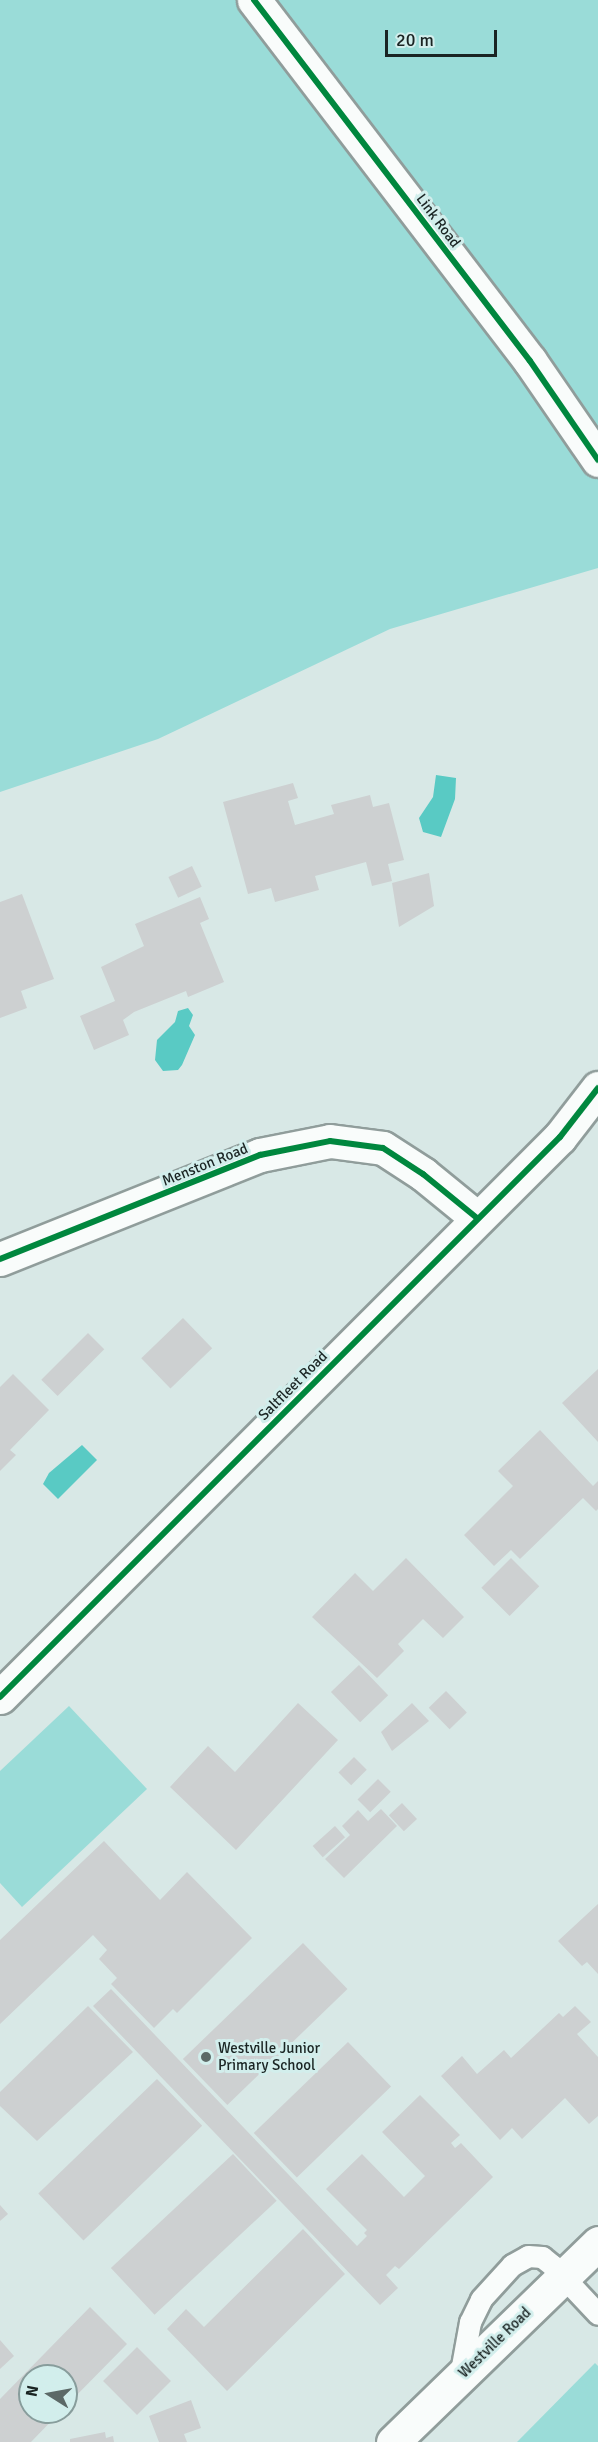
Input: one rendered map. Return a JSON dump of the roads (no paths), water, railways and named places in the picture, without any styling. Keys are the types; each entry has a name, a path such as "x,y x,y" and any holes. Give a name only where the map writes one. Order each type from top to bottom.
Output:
{"street":[{"name":"Link Road","path":"254,0 530,361 598,460"},
{"name":"Saltfleet Road","path":"0,1697 560,1137 598,1088"},
{"name":"Menston Road","path":"0,1259 260,1155 330,1141 383,1148 423,1173 477,1218"},
{"name":"Westville Road","path":"393,2442 598,2243"}],"lane":[{"path":"460,2377 470,2322 482,2299 512,2265 528,2256 542,2257 561,2279 598,2314"}],"place":[{"name":"Westville Junior Primary School","path":"206,2057"}]}
